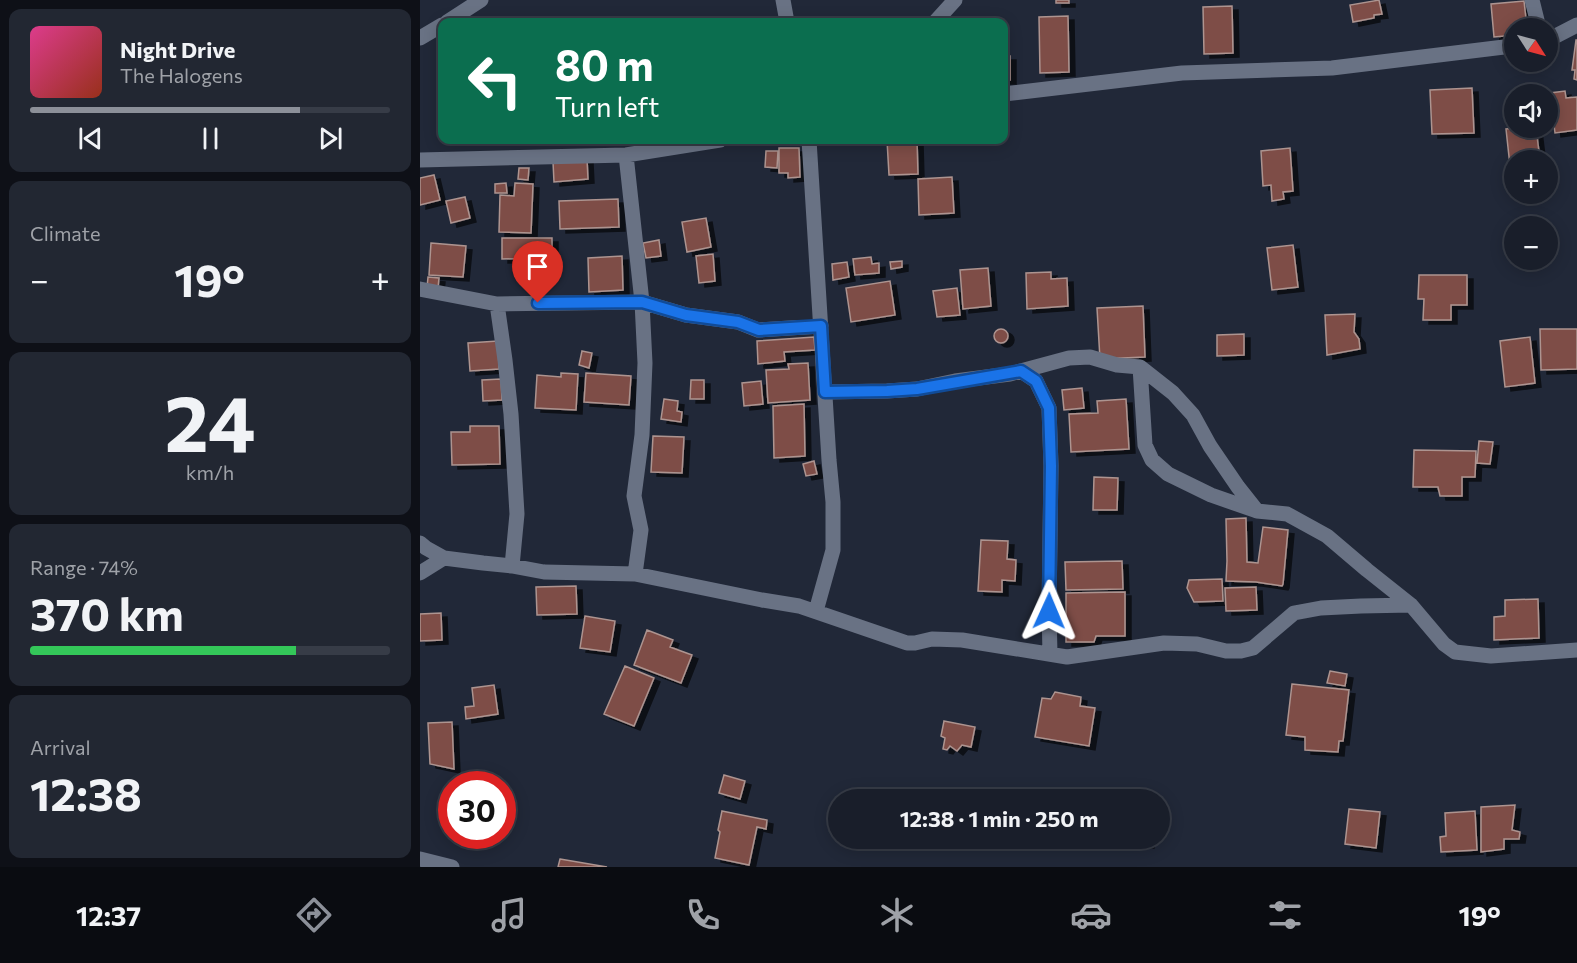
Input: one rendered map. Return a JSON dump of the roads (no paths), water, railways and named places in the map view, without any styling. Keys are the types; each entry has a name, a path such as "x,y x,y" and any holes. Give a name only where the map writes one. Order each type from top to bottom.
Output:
{"street":[{"path":"453,18 481,0"},
{"path":"783,0 786,18"},
{"path":"939,18 955,0"},
{"path":"1532,0 1536,18"},
{"path":"1558,35 1577,25"},
{"path":"420,38 438,27"},
{"path":"1008,94 1182,73 1332,68 1504,47"},
{"path":"420,160 626,154 693,144"},
{"path":"809,144 833,502 833,550 816,611"},
{"path":"626,154 642,302 645,363 642,435 634,496 641,530 635,574"},
{"path":"420,289 497,304 642,302 686,315 738,322 759,330 821,326"},
{"path":"497,304 512,425 517,514 512,566"},
{"path":"825,392 917,389 1021,371 1069,358 1090,357 1117,365 1140,367 1173,393 1193,415 1210,446 1257,511"},
{"path":"1140,367 1145,445 1152,460 1168,474 1211,495 1257,511 1287,514 1327,536 1411,605 1444,644 1455,652 1491,657 1577,650"},
{"path":"1021,371 1036,381 1049,408 1050,654"},
{"path":"420,543 444,558 544,572 635,574 799,606 907,643 932,639 962,640 1067,657 1164,642 1197,644 1226,651 1241,651 1253,648 1294,613 1321,608 1411,605"},
{"path":"420,573 444,558"},
{"path":"420,859 452,867"}]}
